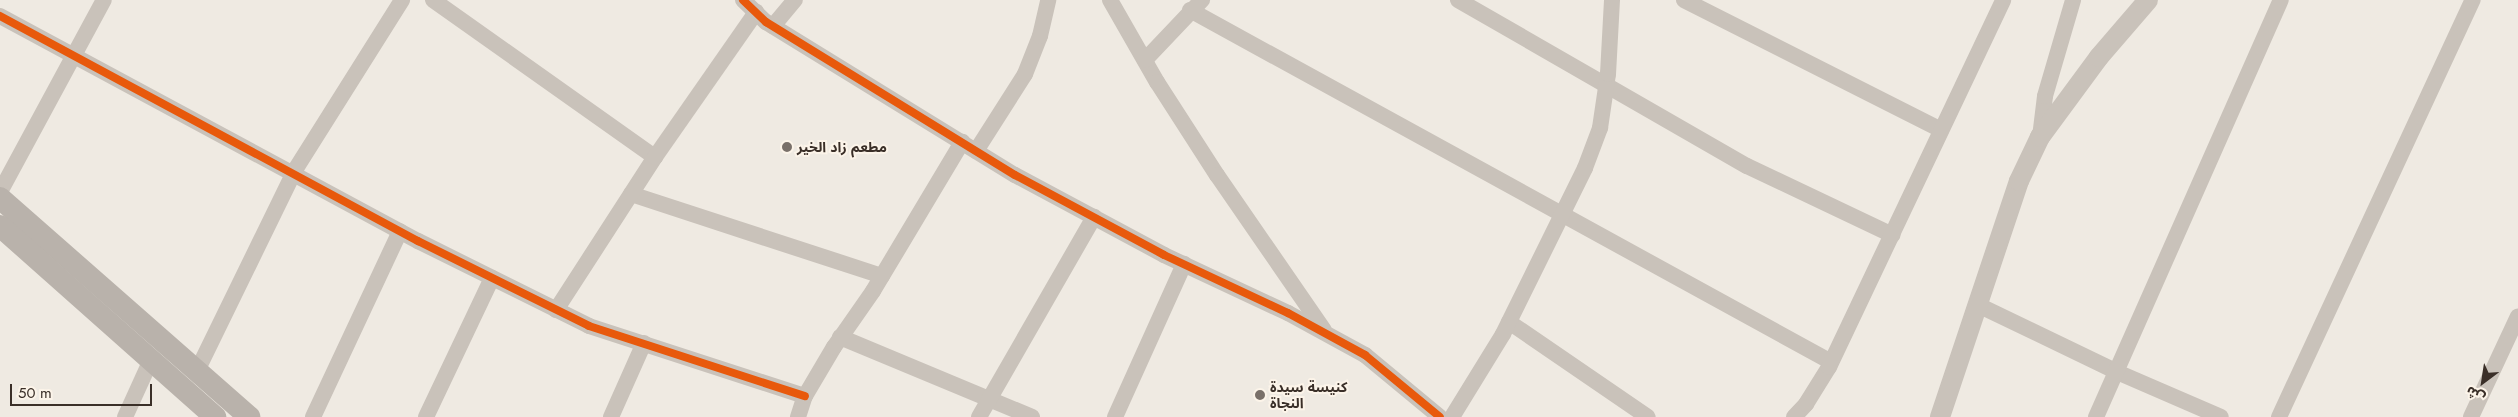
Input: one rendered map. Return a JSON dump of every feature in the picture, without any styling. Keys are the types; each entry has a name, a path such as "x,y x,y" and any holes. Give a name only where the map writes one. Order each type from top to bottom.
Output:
{"main road":[{"path":"0,198 249,417"},
{"path":"0,226 215,417"}],"street":[{"path":"0,192 104,0"},
{"path":"197,371 293,174 402,0"},
{"path":"433,0 654,157"},
{"path":"743,0 773,26 976,151 1094,217 1184,264 1288,313 1365,355 1434,414"},
{"path":"773,26 795,0"},
{"path":"976,151 1025,74 1040,36 1048,0"},
{"path":"1110,0 1145,60 1218,176 1326,334"},
{"path":"1458,0 1747,166 1892,235"},
{"path":"1452,417 1509,322 1585,168 1600,128 1606,86 1612,0"},
{"path":"1684,0 1941,130"},
{"path":"1794,417 1806,404 1832,362 2003,0"},
{"path":"2040,137 2045,96 2073,0"},
{"path":"1940,417 2019,180 2040,137 2099,57 2148,0"},
{"path":"2096,417 2281,0"},
{"path":"2279,417 2473,0"},
{"path":"1145,60 1196,5 1562,215 1832,362"},
{"path":"556,310 654,157 756,12"},
{"path":"0,16 400,231 589,326 805,396"},
{"path":"798,417 805,396 840,338 882,276 962,142"},
{"path":"631,194 882,276"},
{"path":"979,417 1094,217"},
{"path":"313,417 400,231"},
{"path":"1115,417 1184,264"},
{"path":"426,417 492,278"},
{"path":"1978,305 2117,372 2221,417"},
{"path":"2470,417 2518,316"},
{"path":"1509,322 1648,417"},
{"path":"840,338 1032,417"},
{"path":"611,417 644,343"},
{"path":"125,417 151,360"}],"cycle path":[{"path":"743,0 766,22 1015,175 1164,255 1288,313 1365,355 1440,417"},
{"path":"0,16 418,241 589,326 805,396"}],"place":[{"name":"مطعم زاد الخير","path":"787,147"},
{"name":"كنيسة سيدة النجاة","path":"1260,395"}]}
